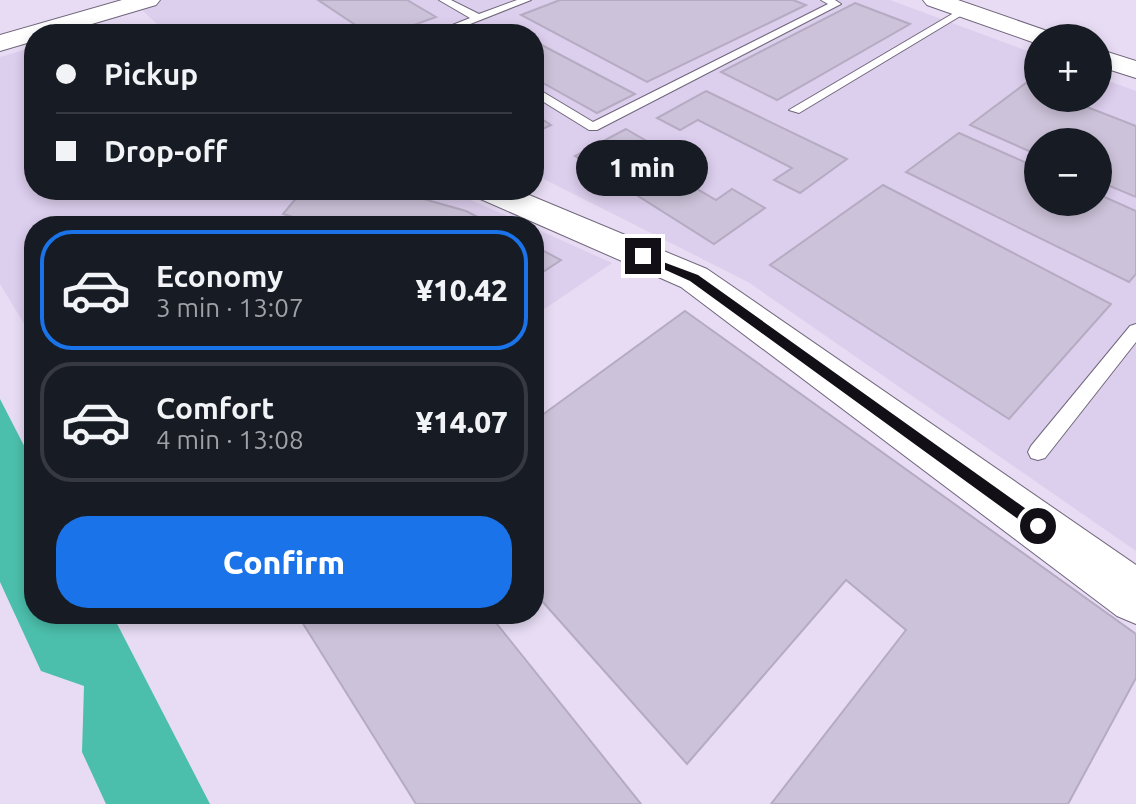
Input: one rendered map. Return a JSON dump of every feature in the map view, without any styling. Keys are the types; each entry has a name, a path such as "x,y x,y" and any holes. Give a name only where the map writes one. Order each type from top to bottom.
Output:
{"street":[{"path":"70,24 148,0"},
{"path":"935,0 1024,31"},
{"path":"0,43 24,37"},
{"path":"1112,62 1136,70"},
{"path":"511,200 694,278 1136,597"}],"lane":[{"path":"444,0 478,18"},
{"path":"462,24 526,0"},
{"path":"544,97 593,127 836,4 826,0"},
{"path":"795,110 964,10"},
{"path":"1038,452 1136,330"}],"shaded area":[{"path":"131,0 890,0 1024,50 1024,112 1112,112 1112,82 1136,91 1136,551 748,282 544,179 544,24 157,24"},
{"path":"24,50 24,200 471,200 507,216 24,216 24,324 0,284 0,57"},
{"path":"544,232 612,263 544,309"},
{"path":"0,399 24,446 24,624 117,624 210,804 106,804 82,752 84,686 41,671 0,582"}],"building":[{"path":"318,0 407,0 436,17 417,24 354,24"},
{"path":"560,0 793,0 806,5 647,82 544,27 544,24 521,15"},
{"path":"855,3 910,24 777,100 721,72"},
{"path":"544,46 635,94 597,113 544,84"},
{"path":"1024,84 1024,112 1100,112 1136,126 1136,197 1112,187 1112,128 1024,128 1024,149 970,125"},
{"path":"706,91 847,159 800,193 774,180 792,168 698,120 680,130 657,118"},
{"path":"626,129 657,147 641,156 716,200 732,189 765,208 714,244 575,156"},
{"path":"959,133 1024,162 1024,216 1112,216 1112,200 1136,211 1136,274 1129,282 906,172"},
{"path":"883,185 1111,304 1009,419 770,265"},
{"path":"295,200 427,200 476,216 290,216 283,214"},
{"path":"544,251 561,260 544,271"},
{"path":"685,311 1136,634 1136,678 1068,804 771,804 906,630 846,580 687,764 544,603 544,414"},
{"path":"303,624 497,624 641,804 416,804"}],"route":[{"path":"643,256 694,278 1038,526"}]}
